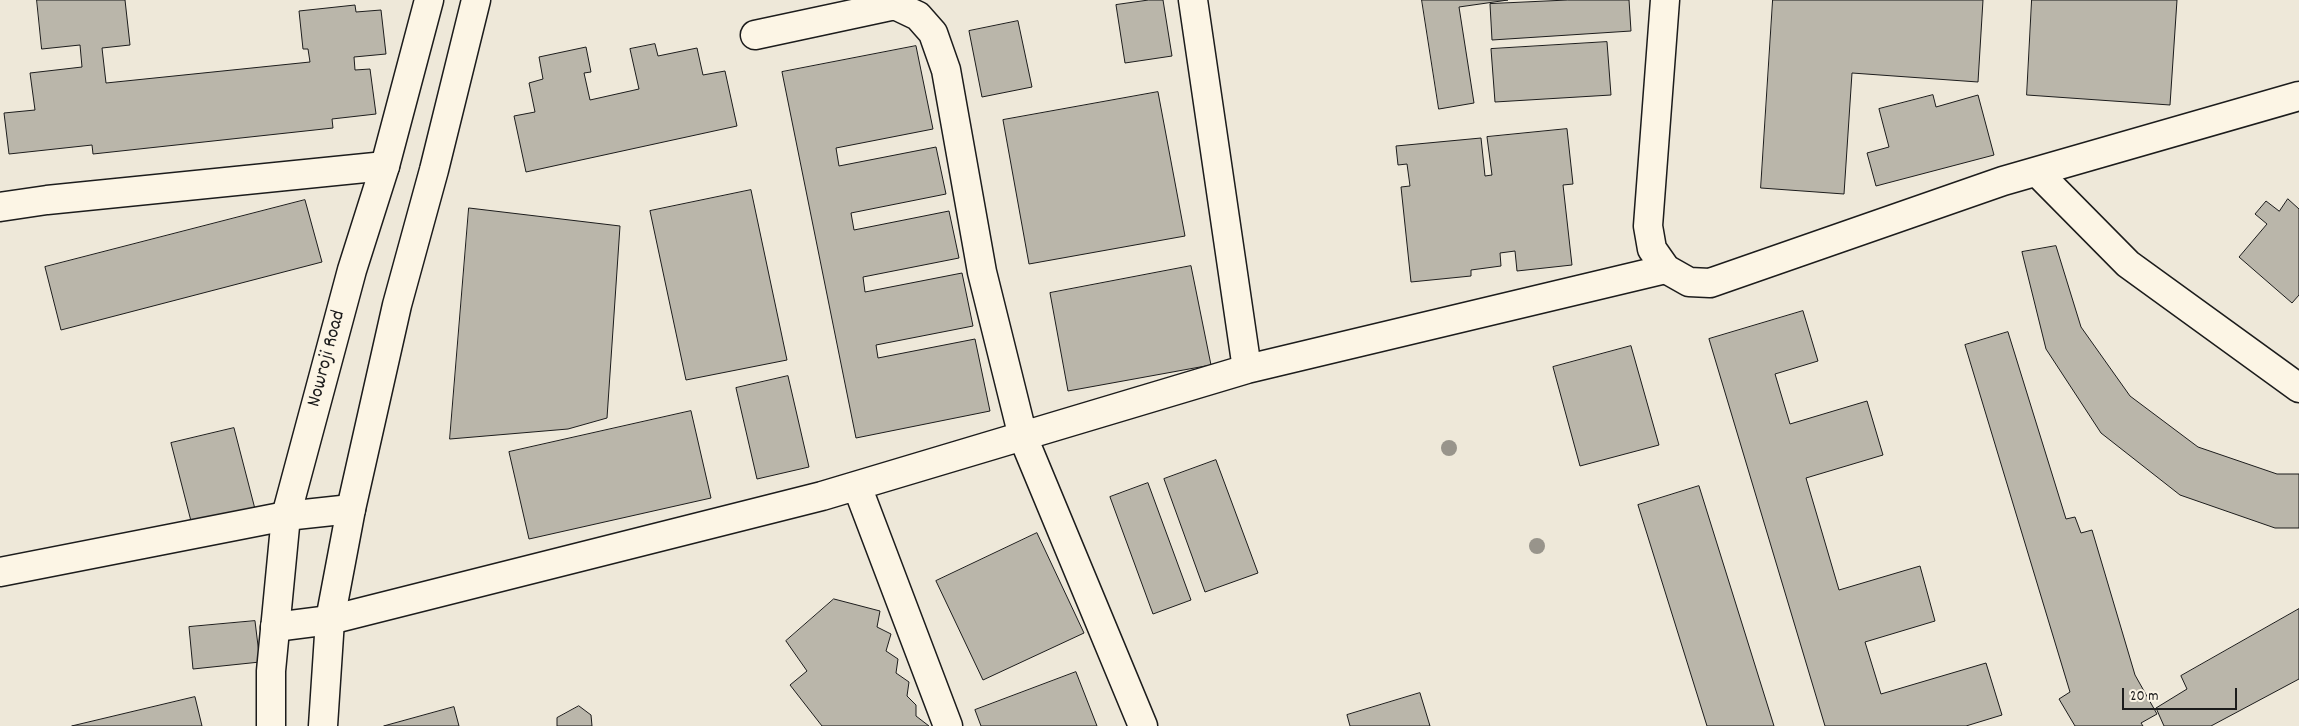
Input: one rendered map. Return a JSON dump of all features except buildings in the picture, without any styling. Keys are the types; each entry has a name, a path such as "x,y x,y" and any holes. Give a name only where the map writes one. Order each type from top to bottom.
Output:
{"street":[{"name":"Nowroji Road","path":"271,726 274,627 286,516 352,270 385,166 429,0"},
{"path":"323,726 330,620 351,509 397,305 434,170 476,0"},
{"path":"1193,0 1248,369"},
{"path":"1665,0 1648,226 1652,249 1666,269 1690,282 1710,283 2003,181 2299,96"},
{"path":"756,35 895,5 918,16 933,33 946,70 982,272 1022,437 1143,726"},
{"path":"0,207 47,200 385,166"},
{"path":"2037,172 2128,264 2299,388"},
{"path":"274,627 330,620 857,486 1248,369 1666,269"},
{"path":"857,486 948,726"},
{"path":"0,572 286,516 351,509"}]}
